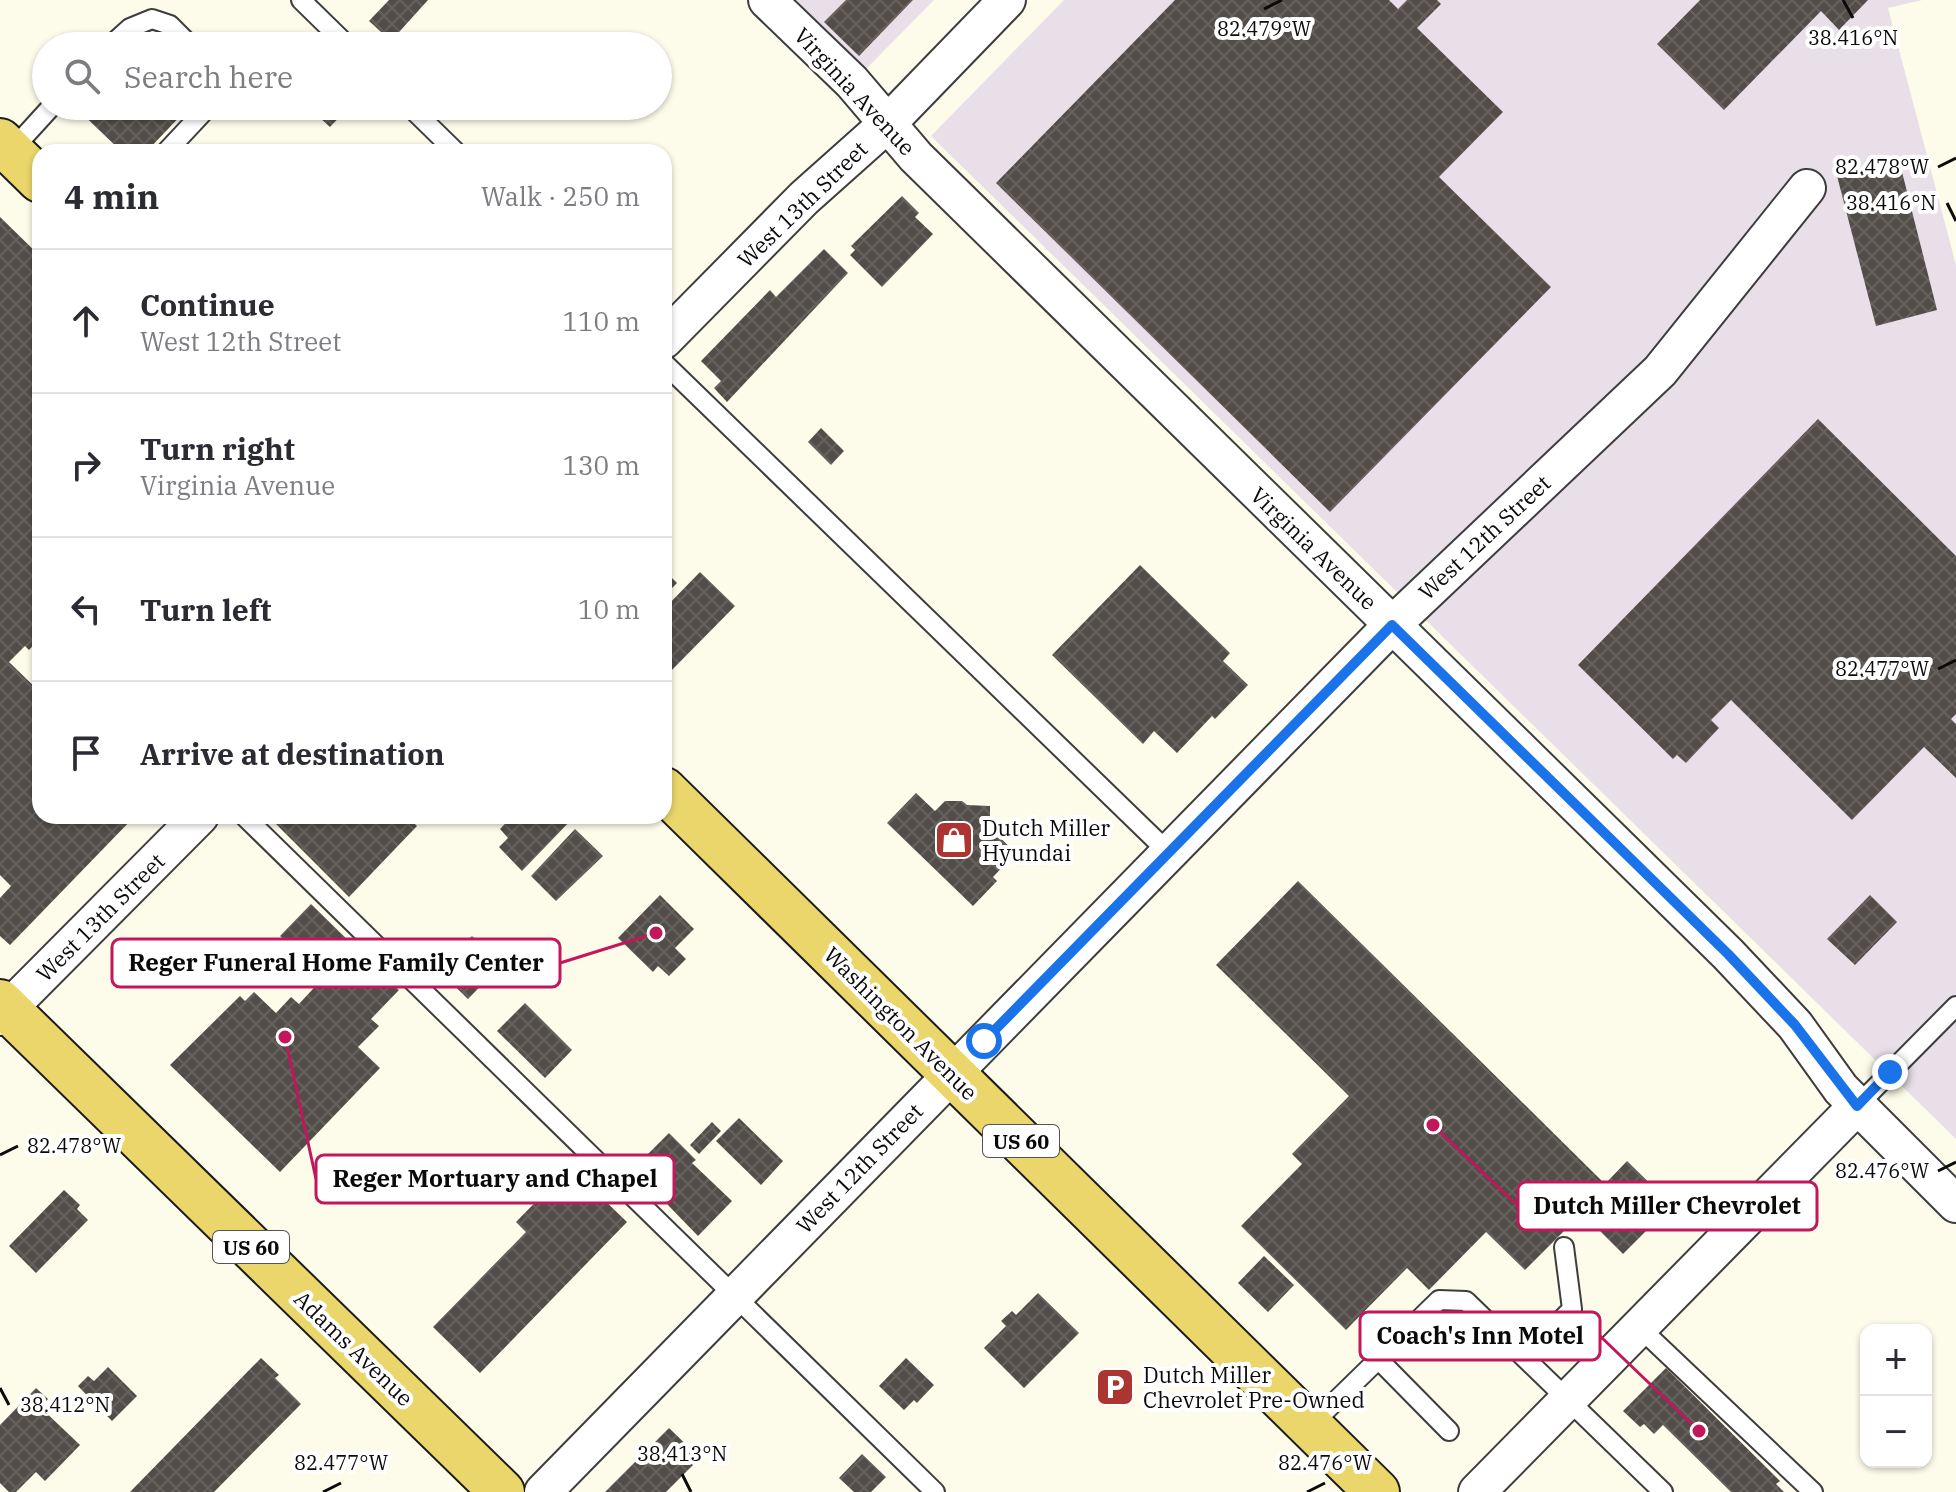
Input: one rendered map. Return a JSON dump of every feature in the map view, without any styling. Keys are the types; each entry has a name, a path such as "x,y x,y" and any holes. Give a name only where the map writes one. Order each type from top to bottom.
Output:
{"main road":[{"name":"Washington Avenue","path":"672,798 1377,1492"},
{"name":"Adams Avenue","path":"3,1010 502,1492"}],"street":[{"name":"Virginia Avenue","path":"767,0 852,82 939,179 1728,954 1795,1025 1857,1106 1956,1204"},
{"name":"West 13th Street","path":"672,332 804,198 887,124 1007,0"},
{"name":"West 12th Street","path":"543,1492 1392,625 1660,371 1807,188"},
{"name":"West 13th Street","path":"3,1010 192,824"},
{"path":"1477,1492 1857,1106"}],"lane":[{"path":"301,0 334,32"},
{"path":"126,32 152,19 170,25 177,32"},
{"path":"17,158 43,120"},
{"path":"173,144 196,120"},
{"path":"423,120 448,144"},
{"path":"672,371 1168,852"},
{"path":"252,824 935,1492"},
{"path":"1857,1106 1956,1006"},
{"path":"1525,1356 1572,1309 1564,1247"},
{"path":"1310,1426 1439,1300 1466,1301 1663,1492"},
{"path":"1639,1327 1813,1492"},
{"path":"1378,1359 1449,1431"}],"shaded area":[{"path":"792,0 934,0 864,71"},
{"path":"1064,0 1922,0 1888,8 1956,265 1956,1139 931,136"}],"building":[{"path":"389,0 428,0 399,32 381,32 369,21"},
{"path":"846,0 913,0 859,56 824,22"},
{"path":"1175,0 1389,0 1398,9 1407,0 1437,0 1441,4 1417,28 1503,112 1439,177 1551,287 1330,512 996,183"},
{"path":"1700,0 1868,0 1839,30 1821,11 1724,110 1657,44"},
{"path":"89,120 177,120 154,144 114,144"},
{"path":"322,120 337,120 330,127"},
{"path":"1899,160 1937,310 1876,326 1837,176"},
{"path":"902,196 919,213 915,217 933,234 882,287 850,255 855,250 851,246"},
{"path":"0,217 32,248 32,647 29,650 25,646 9,662 32,684 32,824 127,824 10,945 0,936 0,898 11,886 0,875"},
{"path":"824,249 848,273 727,402 714,388 721,381 701,361 770,290 776,297"},
{"path":"1818,419 1956,556 1956,714 1951,719 1956,724 1956,778 1924,747 1852,820 1731,700 1711,720 1719,728 1686,763 1677,755 1673,759 1578,665"},
{"path":"821,428 844,451 831,465 808,442"},
{"path":"1140,565 1230,653 1223,661 1248,685 1215,719 1212,716 1177,753 1154,731 1143,744 1052,655"},
{"path":"700,572 735,606 672,670 672,601"},
{"name":"Dutch Miller Hyundai","path":"916,793 935,811 945,801 990,806 990,828 1016,853 993,877 997,881 973,906 887,823"},
{"path":"276,824 417,826 349,897"},
{"path":"505,824 567,824 522,871 499,847 508,838 500,829"},
{"path":"575,829 603,856 556,901 531,876"},
{"path":"1298,881 1605,1184 1627,1161 1672,1205 1623,1254 1582,1213 1525,1270 1486,1232 1429,1290 1407,1268 1346,1330 1241,1226 1302,1164 1292,1154 1349,1096 1216,965"},
{"path":"660,895 694,929 675,948 686,959 669,976 658,966 653,972 618,938"},
{"path":"1870,895 1897,922 1855,965 1827,939"},
{"path":"311,904 399,990 371,1019 379,1026 358,1047 380,1068 280,1172 170,1065 240,996 245,1001 254,992 276,1013 291,997 299,1004 323,978 321,975 313,984 276,948 284,940 280,936"},
{"path":"472,936 501,965 468,999 438,970"},
{"path":"525,1003 572,1050 545,1078 497,1031"},
{"path":"739,1118 783,1161 761,1185 716,1141"},
{"path":"712,1122 721,1131 699,1154 690,1145"},
{"path":"669,1133 696,1160 692,1163 732,1201 698,1236 633,1169"},
{"path":"570,1167 627,1222 480,1373 433,1327 526,1232 516,1222"},
{"path":"64,1190 80,1205 77,1209 88,1220 36,1273 9,1246"},
{"path":"1264,1256 1294,1285 1268,1312 1238,1283"},
{"path":"1038,1293 1079,1333 1024,1388 984,1348 1006,1326 1001,1321 1012,1311 1016,1315"},
{"path":"261,1358 279,1375 275,1378 301,1404 214,1492 130,1492"},
{"path":"906,1358 934,1385 917,1403 914,1400 904,1410 879,1386"},
{"path":"108,1367 137,1396 112,1421 78,1386 88,1376 94,1381"},
{"path":"1666,1368 1780,1481 1776,1484 1784,1492 1731,1492 1663,1425 1654,1434 1644,1424 1640,1427 1623,1411"},
{"path":"36,1388 48,1399 40,1407 80,1445 45,1481 36,1472 16,1492 9,1492 0,1483 0,1425"},
{"path":"669,1428 700,1458 666,1492 605,1492"},
{"path":"862,1454 886,1477 871,1492 854,1492 839,1478"}],"place":[{"name":"Dutch Miller Hyundai","path":"954,840"},
{"name":"Reger Funeral Home Family Center","path":"656,933"},
{"name":"Reger Mortuary and Chapel","path":"285,1037"},
{"name":"Dutch Miller Chevrolet","path":"1433,1125"},
{"name":"Dutch Miller Chevrolet Pre-Owned","path":"1115,1387"},
{"name":"Coach's Inn Motel","path":"1699,1431"}],"route":[{"path":"984,1041 1392,625 1728,954 1795,1025 1857,1106 1890,1072"}]}
